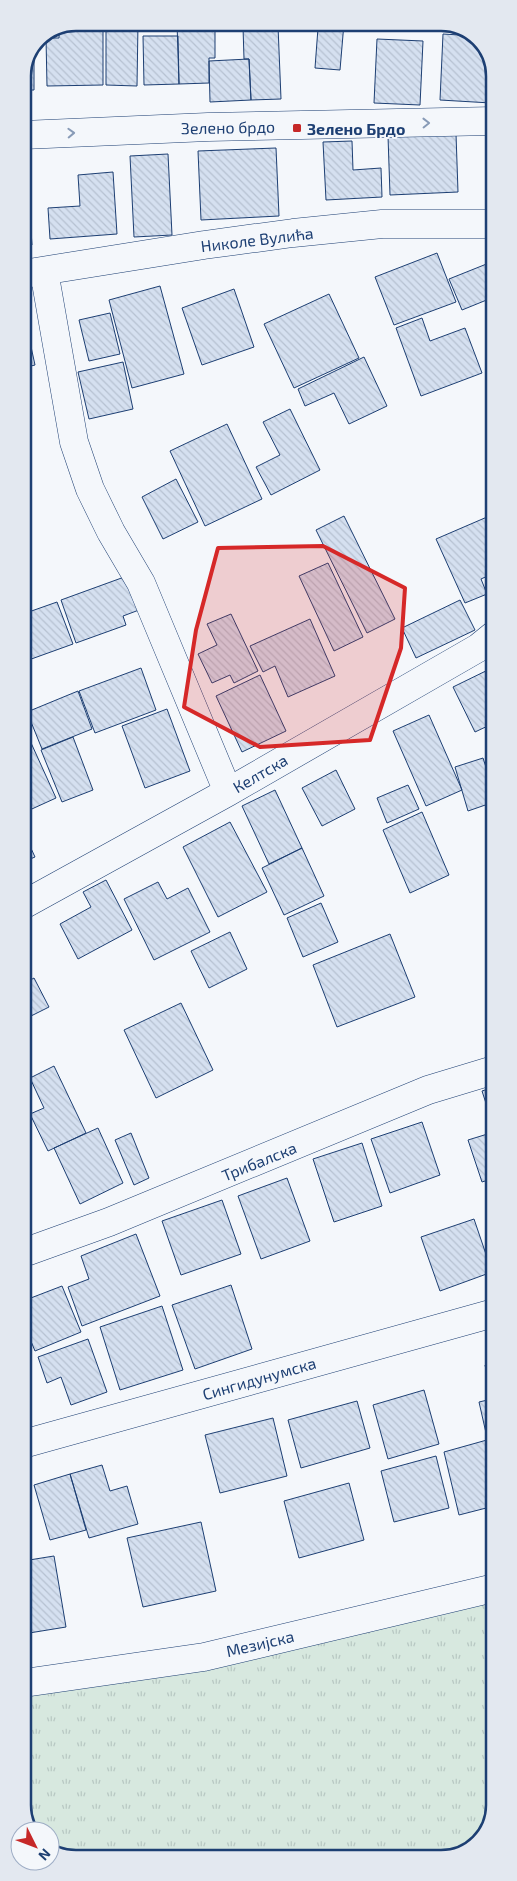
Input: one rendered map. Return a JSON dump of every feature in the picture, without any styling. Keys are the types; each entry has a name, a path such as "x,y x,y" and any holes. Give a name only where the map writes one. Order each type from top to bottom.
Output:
{"street":[{"name":"Зелено брдо","path":"31,135 208,127 486,121"},
{"name":"Николе Вулића","path":"33,272 293,233 382,224 486,224"},
{"path":"33,272 74,442 90,489 111,532 141,583 228,792"},
{"name":"Келтска","path":"31,901 228,792 478,648 486,642"},
{"name":"Трибалска","path":"31,1250 109,1222 428,1090 486,1072"},
{"name":"Сингидунумска","path":"31,1442 486,1314"},
{"name":"Мезијска","path":"31,1682 204,1657 486,1590"}],"highlighted area":[{"path":"323,546 405,588 401,648 370,740 260,747 184,707 196,630 218,548"}],"green space":[{"path":"486,1590 486,1804 480,1827 463,1844 440,1850 74,1850 60,1846 60,1821 35,1821 31,1804 31,1682"}],"building":[{"path":"103,31 103,85 47,86 46,44 53,38 59,38 59,35 68,32"},
{"path":"106,31 138,31 137,86 106,85"},
{"path":"177,31 215,31 215,58 209,58 209,83 179,84"},
{"path":"243,31 278,31 281,99 251,100 249,59 244,59"},
{"path":"318,31 343,31 340,70 315,68"},
{"path":"443,34 458,35 466,39 480,54 485,68 486,103 440,100"},
{"path":"143,36 178,36 179,84 144,85"},
{"path":"377,39 423,41 420,105 374,103"},
{"path":"249,59 251,100 210,102 209,61"},
{"path":"34,62 34,90 31,90 31,77"},
{"path":"456,134 458,192 390,195 388,136"},
{"path":"352,141 353,170 381,168 382,197 326,200 323,142"},
{"path":"276,148 279,216 201,220 198,151"},
{"path":"168,154 172,235 134,237 130,156"},
{"path":"113,172 117,234 50,239 48,208 80,206 78,175"},
{"path":"437,253 456,302 394,325 375,277"},
{"path":"486,264 486,300 462,310 449,279"},
{"path":"160,286 184,374 132,388 109,300"},
{"path":"234,289 254,347 202,365 182,308"},
{"path":"329,294 359,358 294,388 264,324"},
{"path":"110,313 120,354 89,361 79,320"},
{"path":"422,318 430,341 465,328 482,373 421,396 396,328"},
{"path":"31,347 35,365 31,366"},
{"path":"364,357 387,406 349,424 334,393 305,406 298,389"},
{"path":"123,362 133,409 89,419 78,372"},
{"path":"290,409 320,470 271,495 256,467 280,455 263,422"},
{"path":"227,424 262,499 205,526 170,451"},
{"path":"176,479 198,522 163,539 142,497"},
{"path":"344,516 395,619 367,633 316,530"},
{"path":"486,517 486,577 481,579 486,594 465,603 436,539"},
{"path":"328,563 363,637 334,651 299,576"},
{"path":"127,576 139,610 123,616 126,625 76,643 61,600"},
{"path":"460,600 475,630 416,658 402,628"},
{"path":"57,602 73,644 31,659 31,611"},
{"path":"231,614 258,671 234,683 230,675 212,683 198,654 217,645 207,624"},
{"path":"310,619 335,676 288,697 275,666 263,672 250,646"},
{"path":"141,668 156,710 95,733 79,691"},
{"path":"486,671 486,727 475,732 453,687"},
{"path":"260,675 286,731 242,752 216,696"},
{"path":"78,691 92,729 42,749 31,722 31,710"},
{"path":"167,709 190,771 145,788 122,726"},
{"path":"429,715 462,790 426,806 393,731"},
{"path":"73,737 93,790 62,802 41,750"},
{"path":"31,743 56,798 31,809"},
{"path":"483,758 486,767 486,805 468,811 455,767"},
{"path":"336,770 355,809 322,826 302,788"},
{"path":"408,785 419,809 387,823 377,798"},
{"path":"275,790 302,848 269,864 242,806"},
{"path":"422,812 449,875 410,893 383,830"},
{"path":"230,822 267,892 218,917 183,847"},
{"path":"31,848 35,857 31,859"},
{"path":"302,848 324,896 284,915 262,868"},
{"path":"106,880 132,930 78,959 60,924 91,907 83,892"},
{"path":"158,882 167,899 188,888 210,932 154,960 124,899"},
{"path":"321,903 338,942 303,957 287,918"},
{"path":"230,932 247,969 209,988 191,951"},
{"path":"390,934 415,997 337,1027 313,965"},
{"path":"34,978 49,1007 31,1016 31,980"},
{"path":"181,1003 213,1070 156,1098 124,1030"},
{"path":"54,1066 86,1133 48,1151 31,1116 31,1114 44,1108 31,1078"},
{"path":"486,1090 486,1103 482,1091"},
{"path":"422,1122 440,1175 390,1193 371,1139"},
{"path":"98,1128 123,1183 80,1204 54,1148"},
{"path":"131,1133 149,1178 134,1185 115,1140"},
{"path":"486,1134 486,1181 482,1182 468,1140"},
{"path":"362,1143 382,1206 334,1222 313,1159"},
{"path":"287,1178 310,1241 261,1259 238,1196"},
{"path":"222,1200 241,1254 181,1275 162,1221"},
{"path":"474,1219 486,1254 486,1274 440,1291 421,1237"},
{"path":"136,1234 160,1296 82,1326 68,1287 89,1279 81,1256"},
{"path":"231,1285 252,1349 195,1369 172,1305"},
{"path":"62,1286 81,1332 35,1351 31,1341 31,1298"},
{"path":"162,1306 183,1370 120,1390 100,1327"},
{"path":"88,1339 107,1392 71,1405 61,1377 47,1383 38,1357"},
{"path":"424,1390 439,1444 388,1459 373,1405"},
{"path":"486,1400 486,1433 479,1402"},
{"path":"357,1401 370,1448 301,1468 288,1420"},
{"path":"273,1418 287,1476 220,1493 205,1435"},
{"path":"486,1440 486,1508 459,1515 444,1452"},
{"path":"436,1456 449,1508 394,1522 381,1471"},
{"path":"102,1465 110,1491 127,1486 138,1524 89,1538 70,1474"},
{"path":"70,1474 86,1530 50,1540 34,1485"},
{"path":"349,1483 364,1540 299,1558 284,1501"},
{"path":"201,1522 216,1591 143,1607 127,1538"},
{"path":"54,1556 66,1627 31,1633 31,1560"}],"place":[{"name":"Зелено Брдо","path":"297,128"}]}
